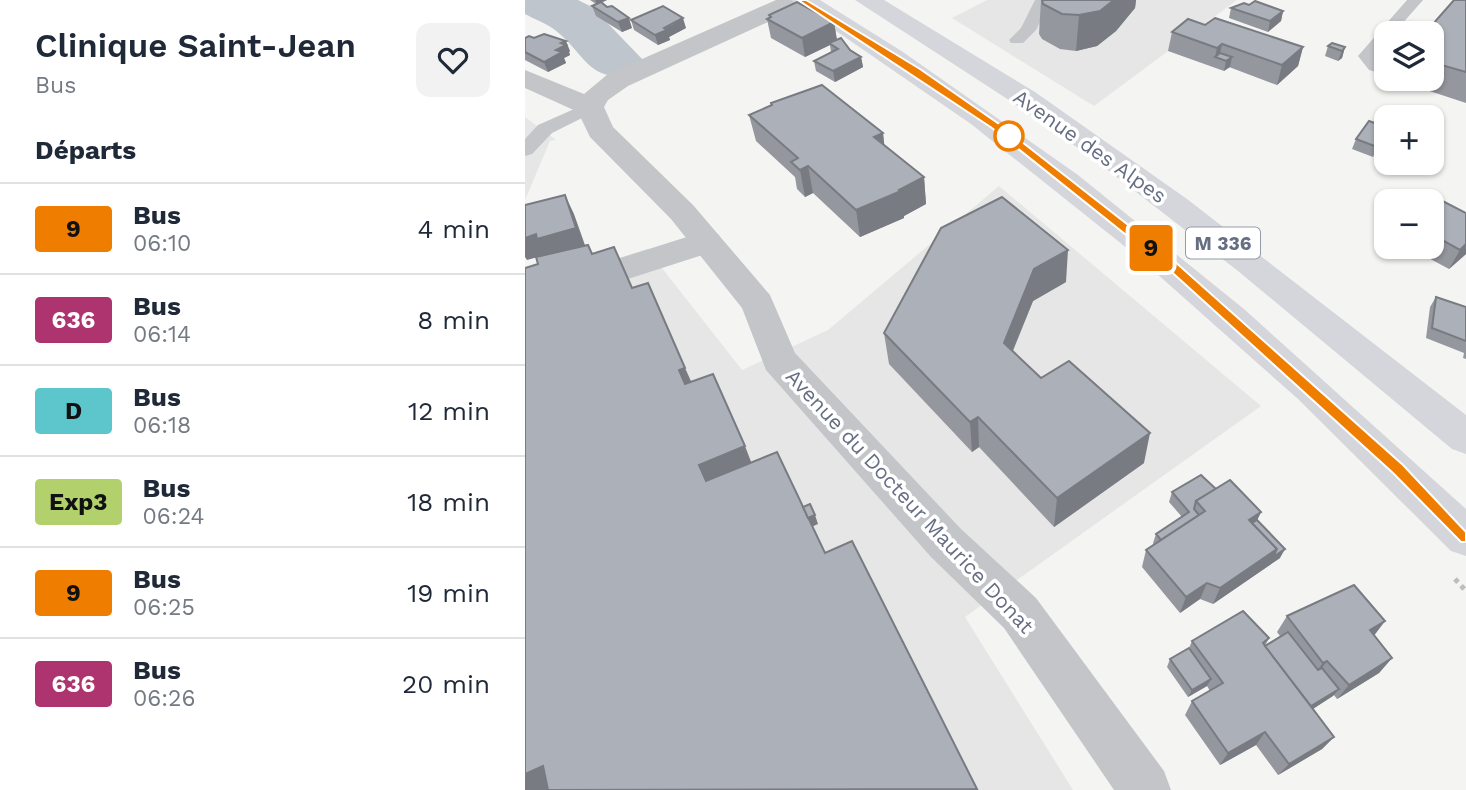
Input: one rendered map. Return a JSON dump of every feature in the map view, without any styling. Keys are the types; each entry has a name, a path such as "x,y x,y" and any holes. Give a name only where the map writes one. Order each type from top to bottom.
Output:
{"main road":[{"name":"Avenue des Alpes","path":"803,0 916,71 996,126 1169,263 1398,469 1466,537"},
{"name":"Avenue des Alpes","path":"867,0 1076,133 1248,262 1466,438"}],"street":[{"path":"525,78 590,107 597,94 618,80 796,0"},
{"name":"Avenue du Docteur Maurice Donat","path":"590,107 600,131 682,212 758,304 779,360 946,543 1020,613 1145,790"},
{"path":"564,288 706,242"}],"lane":[{"path":"1017,40 1028,30 1043,0"},
{"path":"1397,21 1415,0"},
{"path":"1374,47 1366,56 1374,66"},
{"path":"525,125 590,107"},
{"path":"525,150 545,129 590,107"}],"shaded area":[{"path":"987,0 1237,0 1094,106 952,18"},
{"path":"525,117 556,140 550,141 525,200"},
{"path":"999,186 1261,406 965,617 1073,790 525,790 525,288 647,249 742,370 828,330"}],"building":[{"path":"1042,0 1114,0 1100,11 1079,15 1062,14 1043,4"},
{"path":"1454,0 1466,0 1466,72 1444,66 1444,21 1436,21"},
{"path":"1255,1 1283,11 1270,21 1231,8 1244,3 1249,5"},
{"path":"601,2 629,18 618,22 592,6"},
{"path":"797,2 834,22 802,38 767,19 771,17 769,15"},
{"path":"663,6 683,18 664,28 667,30 655,35 631,20"},
{"path":"1215,18 1303,47 1282,65 1222,44 1217,48 1172,32 1188,19 1205,25"},
{"path":"544,34 566,41 561,43 566,45 556,50 562,52 544,62 525,52 525,38"},
{"path":"841,38 850,50 861,57 833,71 814,61 838,49 829,43"},
{"path":"1332,43 1345,47 1342,51 1328,46"},
{"path":"1220,53 1232,57 1226,61 1215,57"},
{"path":"822,85 883,133 874,137 924,177 899,190 901,191 856,210 808,166 800,170 791,162 798,158 749,115 772,105 771,103"},
{"path":"1369,121 1374,123 1374,146 1356,139"},
{"path":"565,195 576,228 537,239 536,234 525,238 525,205"},
{"path":"1002,197 1068,250 1034,269 1004,343 1041,378 1069,361 1150,433 1057,498 978,417 970,422 884,333 941,228"},
{"path":"1444,202 1466,213 1466,244 1460,250 1444,241"},
{"path":"588,245 592,254 614,247 632,288 648,283 685,368 679,370 685,384 713,374 745,446 699,465 706,481 777,452 825,553 852,541 977,789 548,790 543,766 525,774 525,268 538,264 536,257"},
{"path":"1436,297 1466,307 1466,341 1432,328"},
{"path":"1201,475 1216,489 1196,501 1194,509 1199,515 1161,540 1156,534 1189,512 1172,492"},
{"path":"1230,480 1261,512 1249,520 1277,549 1220,588 1207,583 1186,597 1146,550 1205,511 1196,501"},
{"path":"810,504 815,515 808,518 803,507"},
{"path":"1257,520 1285,549 1273,557 1277,549 1252,523"},
{"path":"1354,585 1385,621 1370,630 1392,658 1349,685 1327,661 1323,663 1287,616"},
{"path":"1243,611 1269,638 1263,643 1334,737 1289,764 1265,732 1228,753 1192,701 1223,683 1192,641"},
{"path":"1288,632 1318,670 1322,668 1339,689 1311,706 1265,646"},
{"path":"1189,648 1211,679 1192,690 1170,659"}],"waterway":[{"path":"537,0 573,18 616,61"}],"bus line":[{"name":"9","path":"803,0 916,71 996,126 1169,263 1248,331 1398,469 1466,537"}]}
